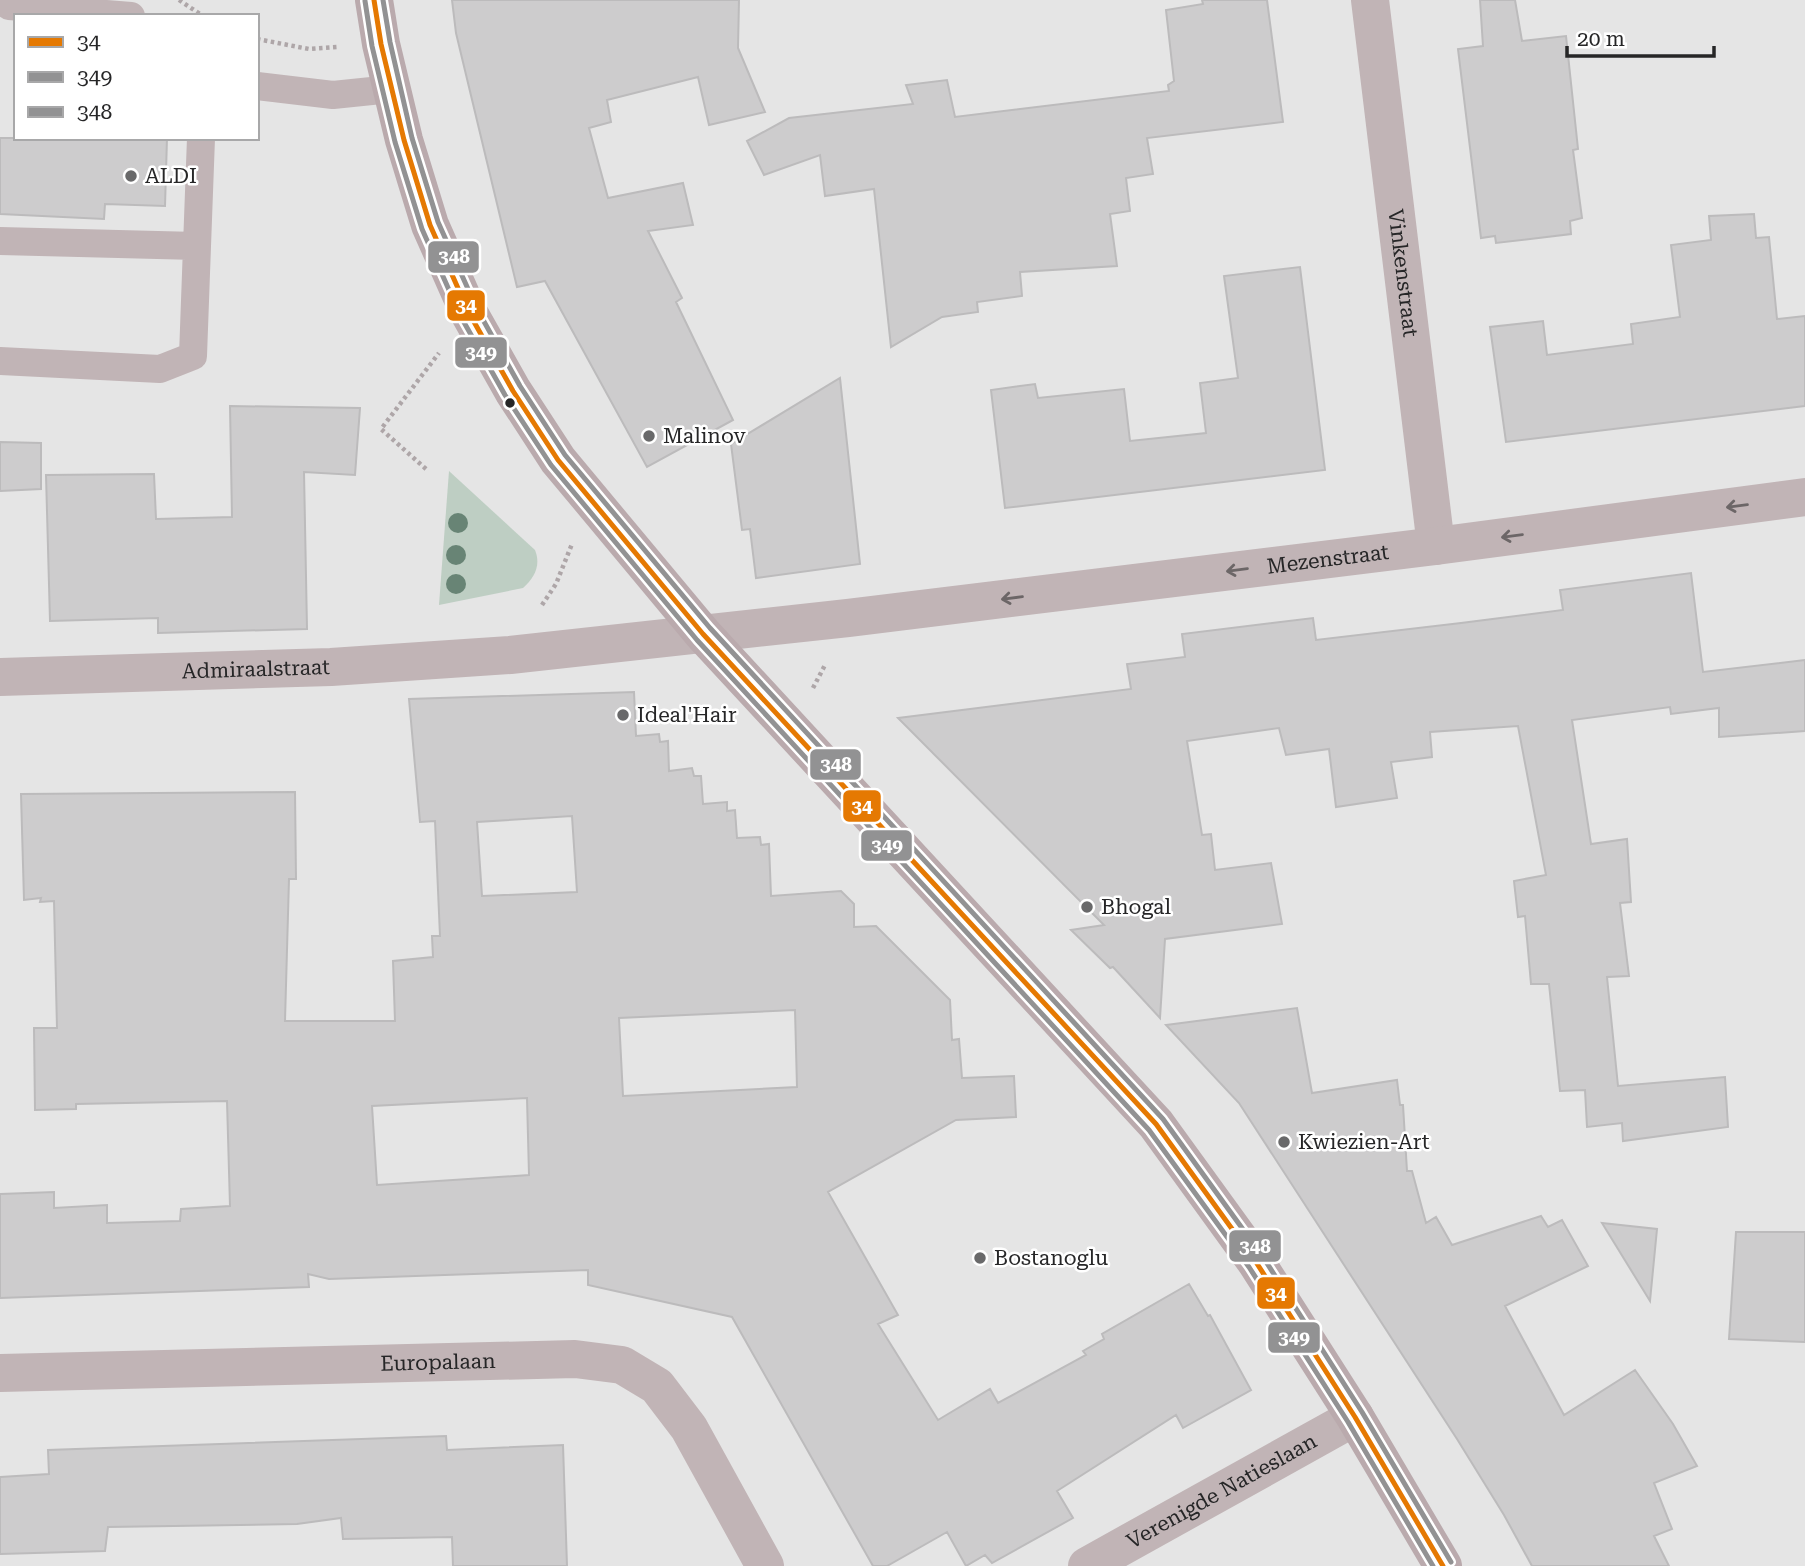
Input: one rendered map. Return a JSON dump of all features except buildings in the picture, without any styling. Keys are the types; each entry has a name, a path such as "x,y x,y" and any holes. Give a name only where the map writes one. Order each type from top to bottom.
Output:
{"main road":[{"path":"374,0 391,89 430,225 469,313 520,402 558,460 704,634 1156,1124 1256,1262 1355,1417 1443,1566"}],"street":[{"name":"Vinkenstraat","path":"1370,0 1436,546"},
{"name":"Mezenstraat","path":"704,634 1436,546 1805,497"},
{"name":"Admiraalstraat","path":"0,677 331,667 510,655 704,634"},
{"name":"Europalaan","path":"0,1373 576,1359 622,1365 657,1386 689,1428 765,1566"},
{"name":"Verenigde Natieslaan","path":"1087,1566 1355,1417"}],"lane":[{"path":"9,6 107,14"},
{"path":"259,86 333,95 391,89"},
{"path":"0,361 160,369 193,356 201,140"},
{"path":"0,241 197,246"}],"path":[{"path":"179,0 200,14"},
{"path":"259,39 309,49 381,44"},
{"path":"426,469 381,429 469,313"},
{"path":"510,655 556,584 590,498"},
{"path":"792,730 848,618"}],"green space":[{"path":"449,471 535,550 536,570 523,588 439,605"}],"transit line":[{"name":"34","path":"374,0 381,44 404,140 430,225 469,313 513,391 558,460 703,634 1156,1124 1256,1262 1355,1417 1443,1566"},
{"name":"348","path":"383,0 412,138 438,222 477,309 520,386 565,455 710,628 1163,1119 1263,1257 1362,1412 1451,1562"},
{"name":"349","path":"365,1 372,46 395,142 422,229 461,317 505,395 551,465 697,640 1149,1130 1249,1267 1348,1422 1433,1566"}],"place":[{"name":"ALDI","path":"131,176"},
{"name":"Malinov","path":"649,436"},
{"name":"Ideal'Hair","path":"623,715"},
{"name":"Bhogal","path":"1087,907"},
{"name":"Kwiezien-Art","path":"1284,1142"},
{"name":"Bostanoglu","path":"980,1258"}]}
